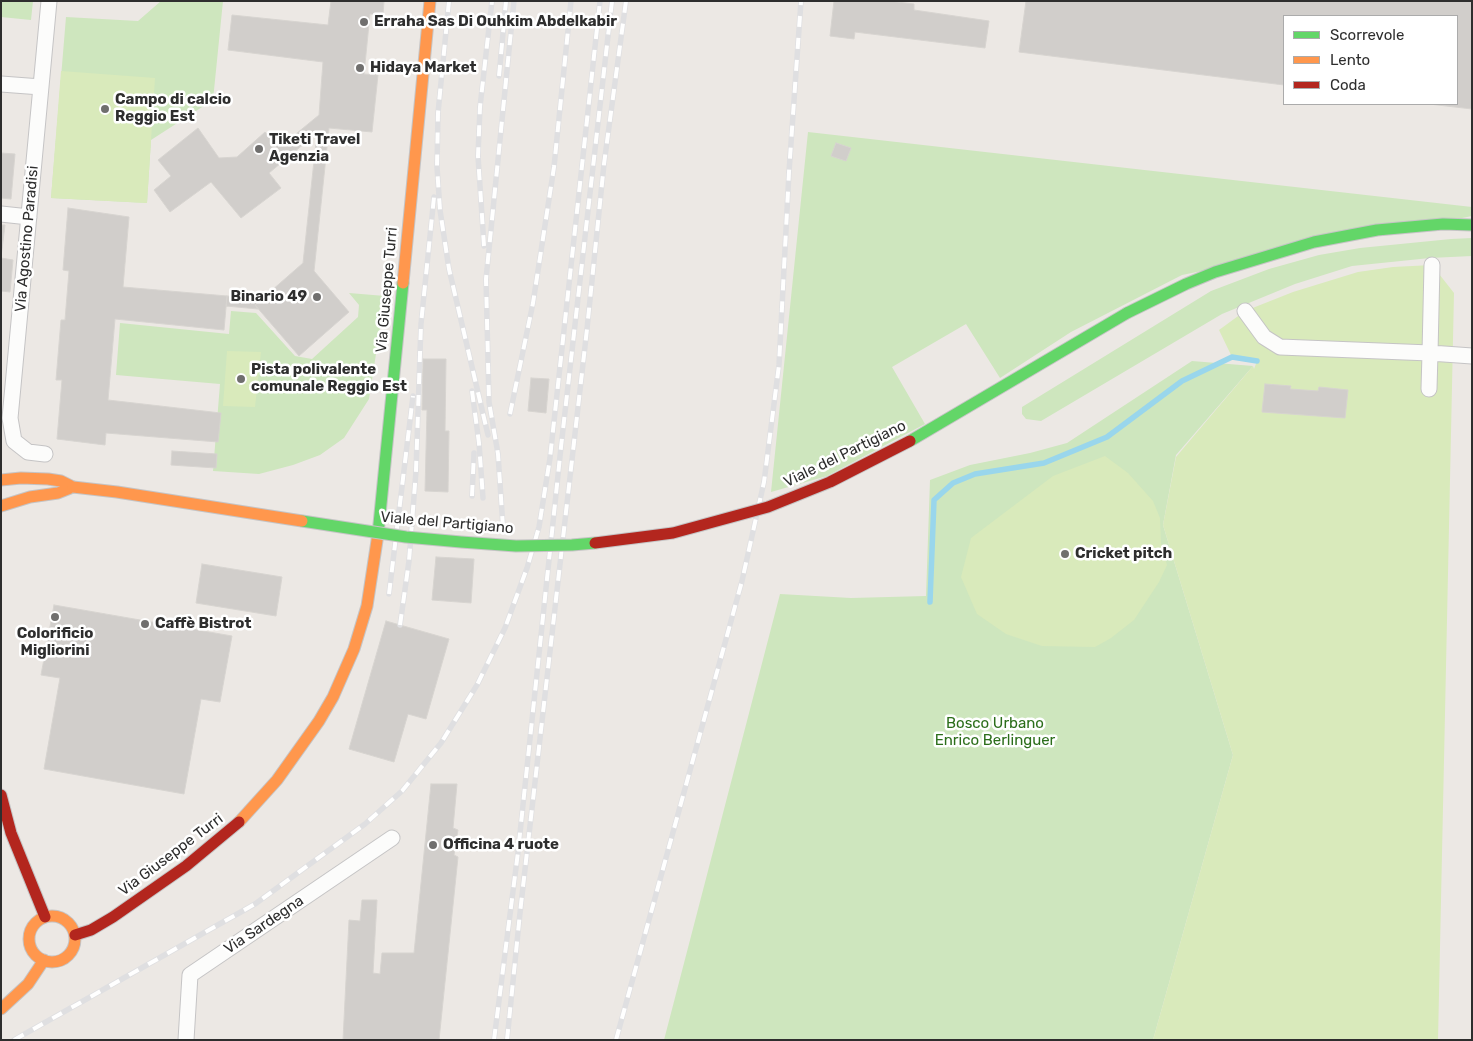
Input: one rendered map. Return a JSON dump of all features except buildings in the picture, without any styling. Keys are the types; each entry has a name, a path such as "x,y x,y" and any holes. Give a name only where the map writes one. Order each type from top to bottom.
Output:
{"main road":[{"name":"Via Giuseppe Turri","path":"75,935 91,930 109,920 186,866 242,820 277,780 319,721 333,697 354,649 367,606 381,512 430,1"},
{"name":"Viale del Partigiano","path":"1,480 48,478 61,481 73,487 154,497 406,537 461,542 516,546 572,545 672,533 760,509 830,482 892,451 1127,313 1215,272 1314,242 1377,230 1443,224 1472,225"},
{"name":"Viale del Partigiano","path":"1,506 22,499 58,493 73,487"},
{"path":"1,795 11,833 45,917"},
{"path":"54,916 67,922 75,935 75,943 68,956 54,962 44,960 34,953 29,939 34,925 45,917 54,916"},
{"path":"1,1009 28,984 44,960"}],"street":[{"name":"Via Agostino Paradisi","path":"45,454 28,452 14,441 10,418 8,372 29,218 49,1"},
{"path":"1,84 41,87"},
{"path":"1,214 29,218"},
{"path":"1429,389 1432,265"},
{"path":"1245,311 1264,337 1280,347 1472,356"},
{"name":"Via Sardegna","path":"186,1040 190,975 392,838"}],"green space":[{"path":"1,1 33,1 31,20 1,17"},
{"path":"161,1 223,1 213,100 151,140 147,203 51,198 66,17 138,21"},
{"name":"Campo di calcio Reggio Est","path":"61,71 155,78 147,203 51,198"},
{"path":"808,132 1472,207 1472,216 1182,275 1071,332 1000,378 966,324 892,367 925,424 827,476 771,492"},
{"path":"1472,238 1472,256 1352,266 1295,284 1222,314 1041,421 1026,419 1022,414 1022,407 1211,291 1269,269 1319,255 1360,248"},
{"path":"1432,265 1454,293 1438,1040 1153,1040 1233,755 1163,525 1176,457 1253,366 1254,369 1257,361 1231,355 1219,330 1245,311 1293,292 1358,272 1393,267"},
{"path":"349,293 385,296 369,399 344,438 320,455 293,465 259,474 213,471 220,384 116,375 120,323 229,334 231,311 256,313 295,356 312,359 358,317 359,305"},
{"name":"Pista polivalente comunale Reggio Est","path":"227,351 261,352 255,407 223,406"},
{"name":"Bosco Urbano Enrico Berlinguer","path":"1192,361 1253,366 1176,455 1163,525 1233,755 1153,1040 664,1040 780,594 851,598 926,596 930,480 970,465 1030,453 1067,443"},
{"name":"Cricket pitch","path":"1105,456 1128,473 1153,501 1160,518 1161,543 1167,565 1159,582 1134,620 1111,638 1095,647 1042,646 1006,634 977,614 961,577 971,538 1053,476"}],"waterway":[{"path":"930,602 934,500 953,483 975,474 1044,463 1107,437 1182,381 1232,357 1257,361"}],"railway":[{"path":"449,1 438,113 437,167 440,210 449,269 488,435"},
{"path":"484,246 478,156 480,107 492,1"},
{"path":"499,76 506,1"},
{"path":"503,527 498,454 489,402 486,279 514,1"},
{"path":"510,414 533,303 554,167 571,1"},
{"path":"14,1040 255,904 365,824 402,791 441,743 477,685 505,628 527,568 539,527 550,458 600,1"},
{"path":"494,1040 518,852 561,447 612,1"},
{"path":"507,1040 604,164 626,1"},
{"path":"616,1040 742,581 764,482 779,365 789,172 801,1"},
{"path":"400,625 409,561 416,471 421,324 434,197"},
{"path":"472,391 479,443 483,498"},
{"path":"389,594 413,396"},
{"path":"472,496 474,453"}],"traffic: fast":[{"path":"1127,313 1215,272 1314,242 1377,230 1443,224 1472,225"},
{"path":"378,534 403,283"},
{"path":"910,441 1127,313"},
{"path":"302,521 406,537 461,542 516,546 595,543"}],"traffic: slow":[{"path":"403,283 430,1"},
{"path":"1,480 21,478 48,479 61,481 73,487"},
{"path":"1,506 30,497 58,493 73,487"},
{"path":"73,487 117,492 302,521"},
{"path":"239,822 277,780 319,721 333,697 354,649 367,606 378,534"},
{"path":"52,916 65,920 71,926 75,939 71,952 65,958 52,962 39,958 33,952 29,939 33,926 39,920 52,916"},
{"path":"1,1009 28,984 44,960"}],"traffic: jam":[{"path":"595,543 673,533 768,507 830,482 910,441"},
{"path":"1,795 11,833 45,917"},
{"path":"75,935 91,930 113,917 186,866 239,822"}],"place":[{"name":"Erraha Sas Di Ouhkim Abdelkabir","path":"364,22"},
{"name":"Hidaya Market","path":"360,68"},
{"name":"Campo di calcio Reggio Est","path":"105,109"},
{"name":"Tiketi Travel Agenzia","path":"259,149"},
{"name":"Binario 49","path":"317,297"},
{"name":"Pista polivalente comunale Reggio Est","path":"241,379"},
{"name":"Cricket pitch","path":"1065,554"},
{"name":"Colorificio Migliorini","path":"55,617"},
{"name":"Caffè Bistrot","path":"145,624"},
{"name":"Officina 4 ruote","path":"433,845"}]}
